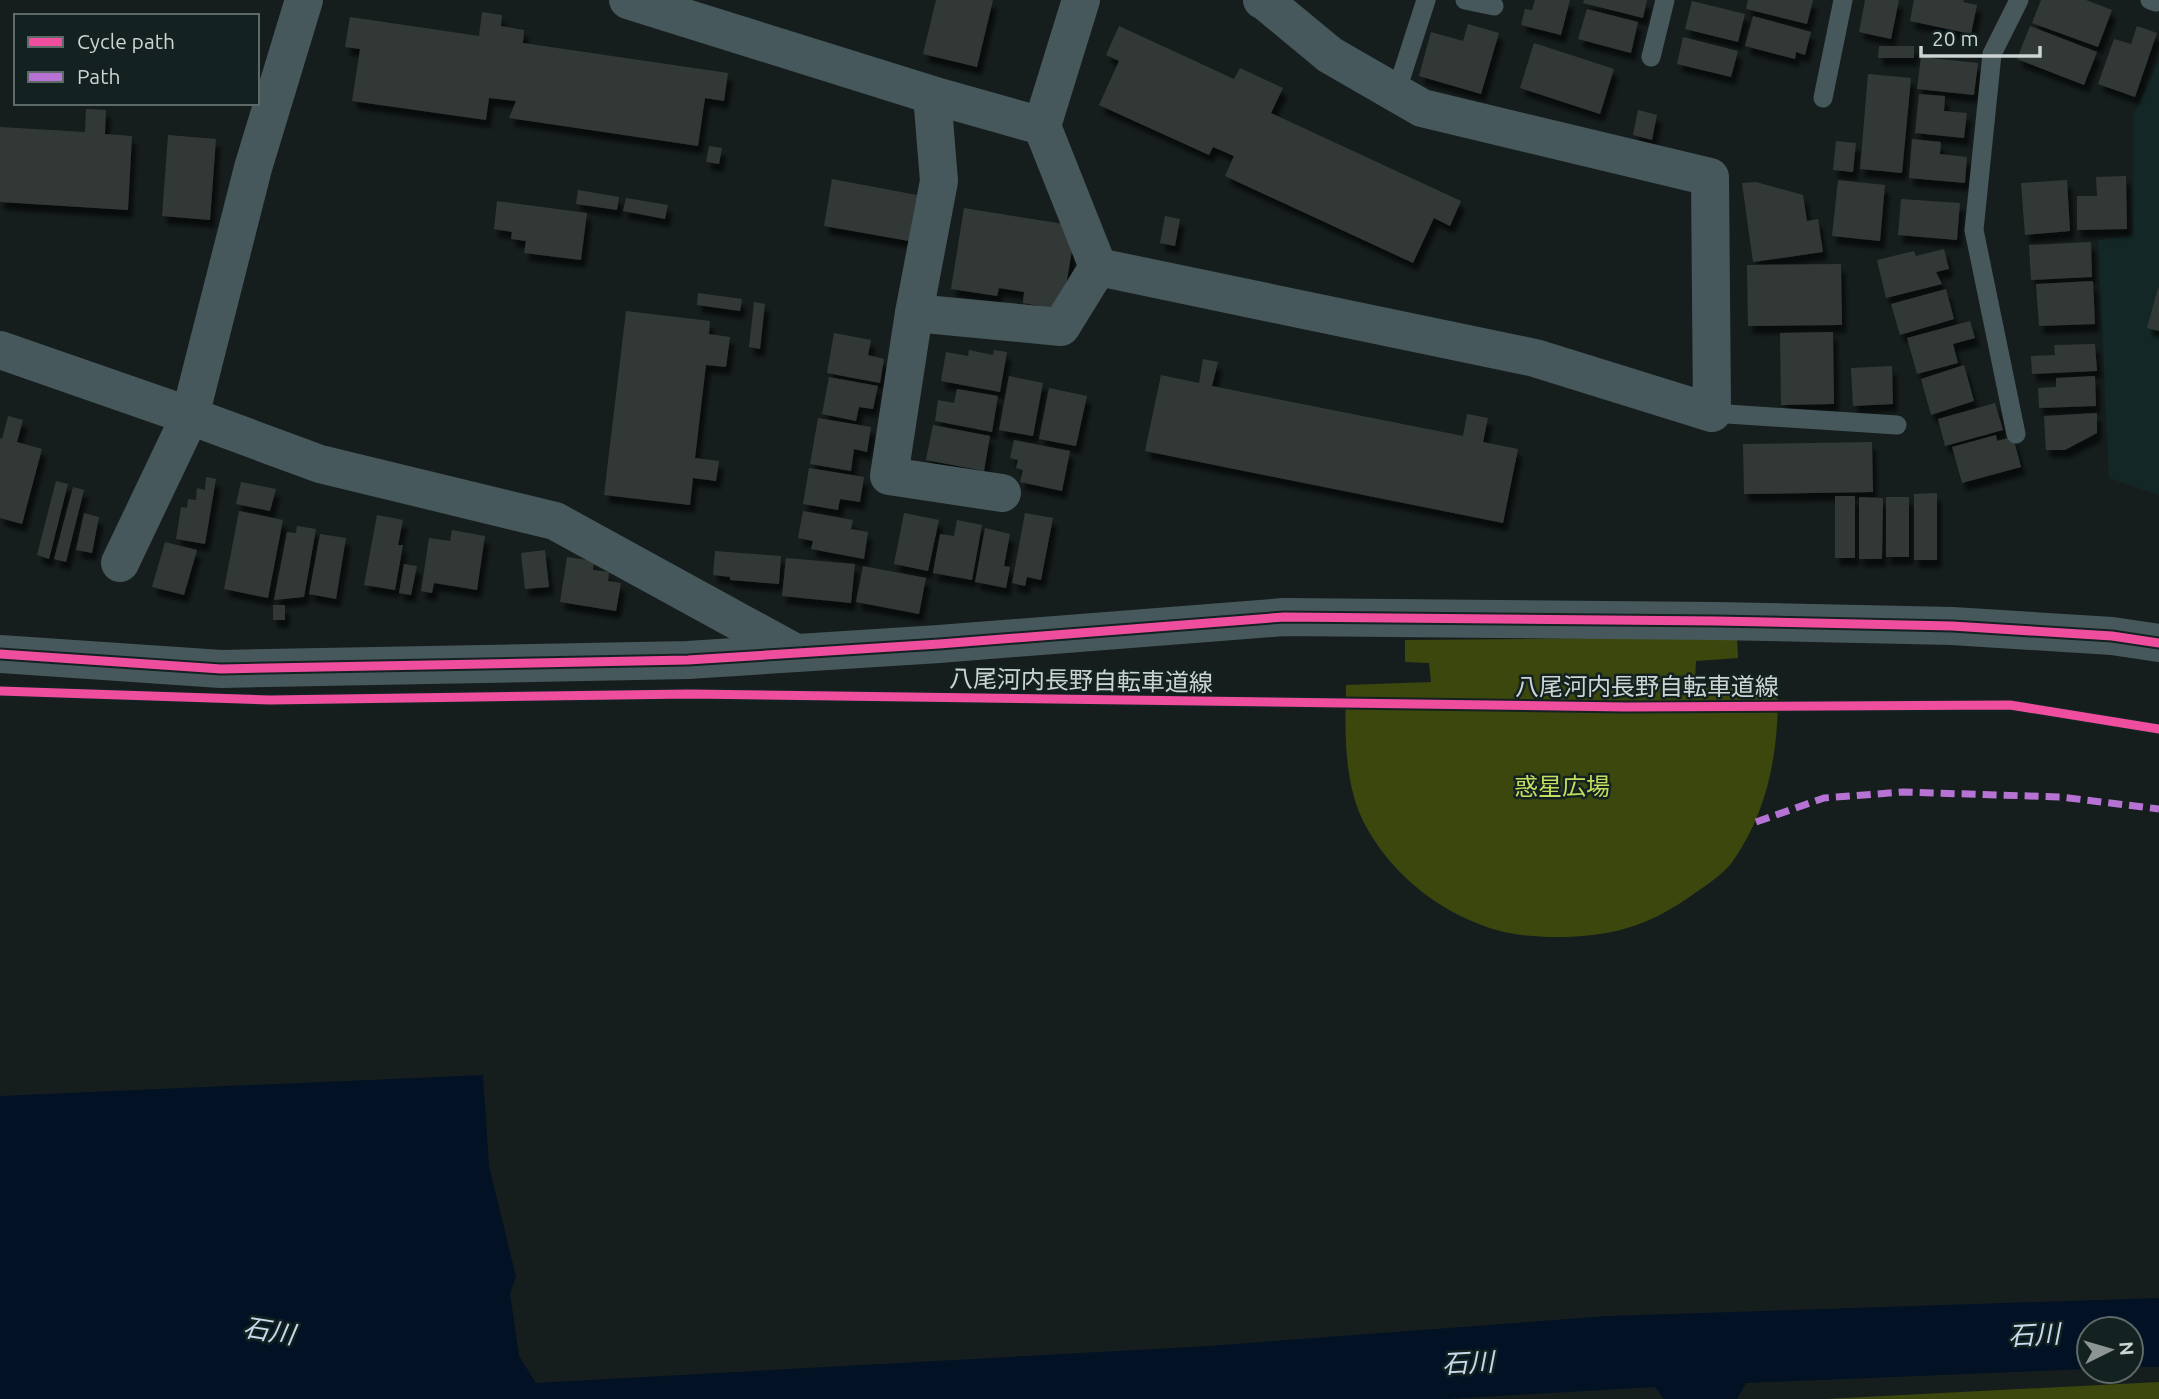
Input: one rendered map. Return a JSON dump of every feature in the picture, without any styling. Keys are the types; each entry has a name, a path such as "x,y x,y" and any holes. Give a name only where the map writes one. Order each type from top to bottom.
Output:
{"street":[{"path":"120,563 190,416 253,168 304,0"},
{"path":"628,0 932,95 1042,126"},
{"path":"1081,0 1042,126 1098,267"},
{"path":"1098,267 1535,358 1712,413 1710,177 1422,108 1330,55 1262,0"},
{"path":"932,95 939,181 914,313 889,476 1002,493"},
{"path":"914,313 1061,327 1098,267"},
{"path":"0,350 320,464 555,521 794,652"},
{"path":"0,654 221,669 688,660 939,644 1284,617 1952,626 2112,636 2159,643"}],"lane":[{"path":"1396,93 1426,0"},
{"path":"1465,0 1494,6"},
{"path":"1651,57 1665,0"},
{"path":"1823,98 1843,0"},
{"path":"2016,434 1974,230 1992,54 2019,0"},
{"path":"1712,413 1897,425"}],"shaded area":[{"path":"2159,60 2159,495 2109,478 2098,240 2133,235 2133,116"}],"green space":[{"name":"惑星広場","path":"1737,637 1738,658 1696,661 1695,683 1778,684 1777,731 1770,776 1756,820 1733,861 1712,881 1666,912 1635,926 1597,934 1530,936 1500,931 1460,916 1408,880 1379,848 1360,814 1347,760 1346,685 1431,682 1429,663 1405,662 1405,640"},
{"path":"2159,1382 2159,1399 1825,1399 2145,1385 2145,1383"}],"water":[{"name":"石川","path":"483,1075 489,1166 516,1277 510,1293 519,1356 536,1383 1208,1346 1608,1316 2159,1298 2159,1367 2145,1367 2145,1315 2075,1315 2075,1370 1746,1383 1737,1399 1664,1399 1655,1387 1447,1399 0,1399 0,1096"}],"building":[{"path":"936,0 993,0 977,67 923,54"},
{"path":"1535,0 1570,0 1561,35 1521,25 1525,9 1532,10"},
{"path":"1584,0 1647,0 1643,18 1583,3"},
{"path":"1748,0 1813,0 1807,24 1746,9"},
{"path":"1865,0 1899,0 1891,39 1859,32"},
{"path":"1914,0 1964,0 1963,2 1977,5 1971,34 1910,21"},
{"path":"2041,0 2086,0 2112,10 2098,47 2032,23"},
{"path":"1692,1 1745,14 1738,42 1685,29"},
{"path":"1587,9 1638,22 1631,53 1578,39"},
{"path":"482,12 502,15 501,26 524,30 523,43 728,73 724,101 705,98 698,146 509,118 516,101 489,98 486,120 352,101 360,49 345,47 350,17 479,36"},
{"path":"1753,16 1811,32 1805,55 1796,52 1795,59 1745,46"},
{"path":"1468,24 1499,33 1481,94 1419,76 1431,32 1463,41"},
{"path":"1119,26 1234,79 1240,68 1283,88 1271,113 1461,201 1450,226 1434,218 1413,263 1225,176 1234,156 1213,147 1209,155 1099,105 1119,61 1106,55"},
{"path":"2030,26 2097,52 2084,85 2017,59"},
{"path":"2137,26 2157,33 2135,97 2098,84 2114,39 2131,44"},
{"path":"1683,37 1738,51 1731,77 1677,64"},
{"path":"1534,43 1614,69 1600,114 1520,88"},
{"path":"1879,46 1914,46 1914,58 1878,58"},
{"path":"1921,57 1978,63 1974,95 1917,89"},
{"path":"1868,74 1911,78 1902,173 1860,169"},
{"path":"1919,94 1945,96 1944,111 1967,113 1964,138 1915,133"},
{"path":"86,109 106,110 105,134 132,136 128,210 0,202 0,127 85,132"},
{"path":"1638,110 1657,115 1652,140 1633,135"},
{"path":"168,135 216,139 210,220 162,216"},
{"path":"1912,139 1941,142 1940,154 1967,157 1965,183 1909,178"},
{"path":"1836,141 1856,143 1853,172 1833,170"},
{"path":"709,146 722,148 719,164 706,162"},
{"path":"2126,176 2127,229 2077,230 2077,196 2097,196 2096,177"},
{"path":"832,179 917,195 909,241 824,226"},
{"path":"1838,180 1885,185 1880,241 1832,236"},
{"path":"2067,180 2070,231 2025,235 2021,183"},
{"path":"1756,182 1803,195 1807,221 1818,219 1823,252 1753,262 1742,183"},
{"path":"578,190 619,197 617,210 576,204"},
{"path":"626,198 668,205 665,219 623,211"},
{"path":"1901,199 1960,203 1957,240 1898,235"},
{"path":"497,201 587,213 581,260 524,253 526,241 511,239 512,232 494,229"},
{"path":"964,208 1076,226 1062,310 1023,303 1024,292 999,288 997,296 951,289"},
{"path":"1165,216 1180,219 1175,246 1160,243"},
{"path":"2091,242 2092,277 2031,280 2029,245"},
{"path":"1944,249 1949,269 1936,272 1942,284 1886,298 1877,260 1914,251 1916,256"},
{"path":"1841,264 1842,325 1748,326 1747,265"},
{"path":"2093,281 2095,324 2039,326 2036,284"},
{"path":"1946,289 1954,319 1900,335 1891,304"},
{"path":"2159,289 2159,331 2147,328"},
{"path":"698,293 742,299 740,311 697,305"},
{"path":"754,302 765,304 760,349 749,347"},
{"path":"626,311 710,321 709,334 730,337 726,367 706,365 695,458 719,461 716,481 693,478 690,505 604,495"},
{"path":"1970,321 1975,338 1953,344 1958,363 1917,374 1907,338"},
{"path":"1833,332 1834,404 1781,405 1780,333"},
{"path":"834,333 871,340 868,355 884,359 880,383 827,373"},
{"path":"2095,344 2097,371 2032,374 2031,356 2055,355 2054,345"},
{"path":"969,350 993,355 994,350 1007,352 1000,392 941,381 946,352 968,356"},
{"path":"1203,359 1218,362 1212,386 1463,436 1467,414 1488,418 1483,442 1518,449 1503,523 1145,451 1161,375 1199,383"},
{"path":"1964,365 1974,401 1931,415 1921,379"},
{"path":"1892,366 1893,404 1853,406 1851,368"},
{"path":"1009,376 1043,383 1033,436 999,430"},
{"path":"2095,376 2096,406 2039,408 2038,388 2056,387 2056,378"},
{"path":"829,377 878,386 873,409 859,407 856,421 822,414"},
{"path":"1049,388 1087,396 1076,446 1039,439"},
{"path":"957,389 998,396 992,432 935,421 938,400 954,403"},
{"path":"1995,403 2003,430 1945,446 1938,419"},
{"path":"2097,413 2097,433 2065,450 2046,450 2044,416"},
{"path":"8,416 23,420 17,442 42,449 22,524 0,518 0,438 2,439"},
{"path":"818,418 871,427 867,452 854,449 851,471 810,464"},
{"path":"933,425 990,436 984,471 926,460"},
{"path":"1996,435 1997,441 2013,437 2021,467 1962,483 1952,447"},
{"path":"1014,440 1070,451 1062,491 1020,482 1023,470 1016,468 1018,460 1010,458"},
{"path":"1872,442 1873,492 1744,494 1743,444"},
{"path":"809,468 864,477 860,502 840,499 838,510 803,504"},
{"path":"206,477 216,479 205,544 176,539 181,507 187,508 188,499 196,500 197,488 205,490"},
{"path":"56,481 68,484 49,559 37,555"},
{"path":"241,482 276,489 270,511 236,504"},
{"path":"73,487 84,490 66,562 54,559"},
{"path":"1937,493 1937,560 1914,560 1914,494"},
{"path":"1835,496 1855,496 1855,558 1835,558"},
{"path":"1859,497 1883,498 1882,559 1859,559"},
{"path":"1886,497 1909,497 1909,557 1886,557"},
{"path":"239,511 283,520 268,598 224,589"},
{"path":"803,511 853,520 851,529 868,532 864,559 811,549 813,541 798,538"},
{"path":"84,513 99,517 92,553 76,550"},
{"path":"904,513 939,520 928,571 894,564"},
{"path":"1025,513 1053,518 1041,580 1027,577 1025,586 1012,583"},
{"path":"377,515 403,520 398,545 403,545 395,590 364,585"},
{"path":"957,520 982,525 972,580 933,573 940,534 954,536"},
{"path":"297,526 316,529 304,597 274,600 287,532 296,533"},
{"path":"985,528 1010,534 1004,566 1010,567 1006,588 975,582"},
{"path":"452,530 485,536 477,590 434,583 432,593 421,591 429,538 450,541"},
{"path":"320,534 346,538 336,599 309,594"},
{"path":"165,542 197,550 184,595 152,587"},
{"path":"545,550 549,587 525,589 521,553"},
{"path":"715,551 781,556 779,584 730,580 730,577 713,575"},
{"path":"567,557 594,561 593,570 609,572 608,581 621,583 616,611 560,602"},
{"path":"786,558 855,564 851,603 782,596"},
{"path":"404,564 417,566 411,595 399,593"},
{"path":"863,566 926,578 919,614 856,602"},
{"path":"273,605 285,605 285,620 273,620"}],"marked path":[{"path":"1756,822 1824,798 1903,792 2061,797 2159,809"}],"cycle path":[{"path":"0,654 221,669 688,660 939,644 1284,617 1952,626 2112,636 2159,643"},
{"name":"八尾河内長野自転車道線","path":"0,691 270,700 690,694 1626,707 2010,705 2159,729"}]}
